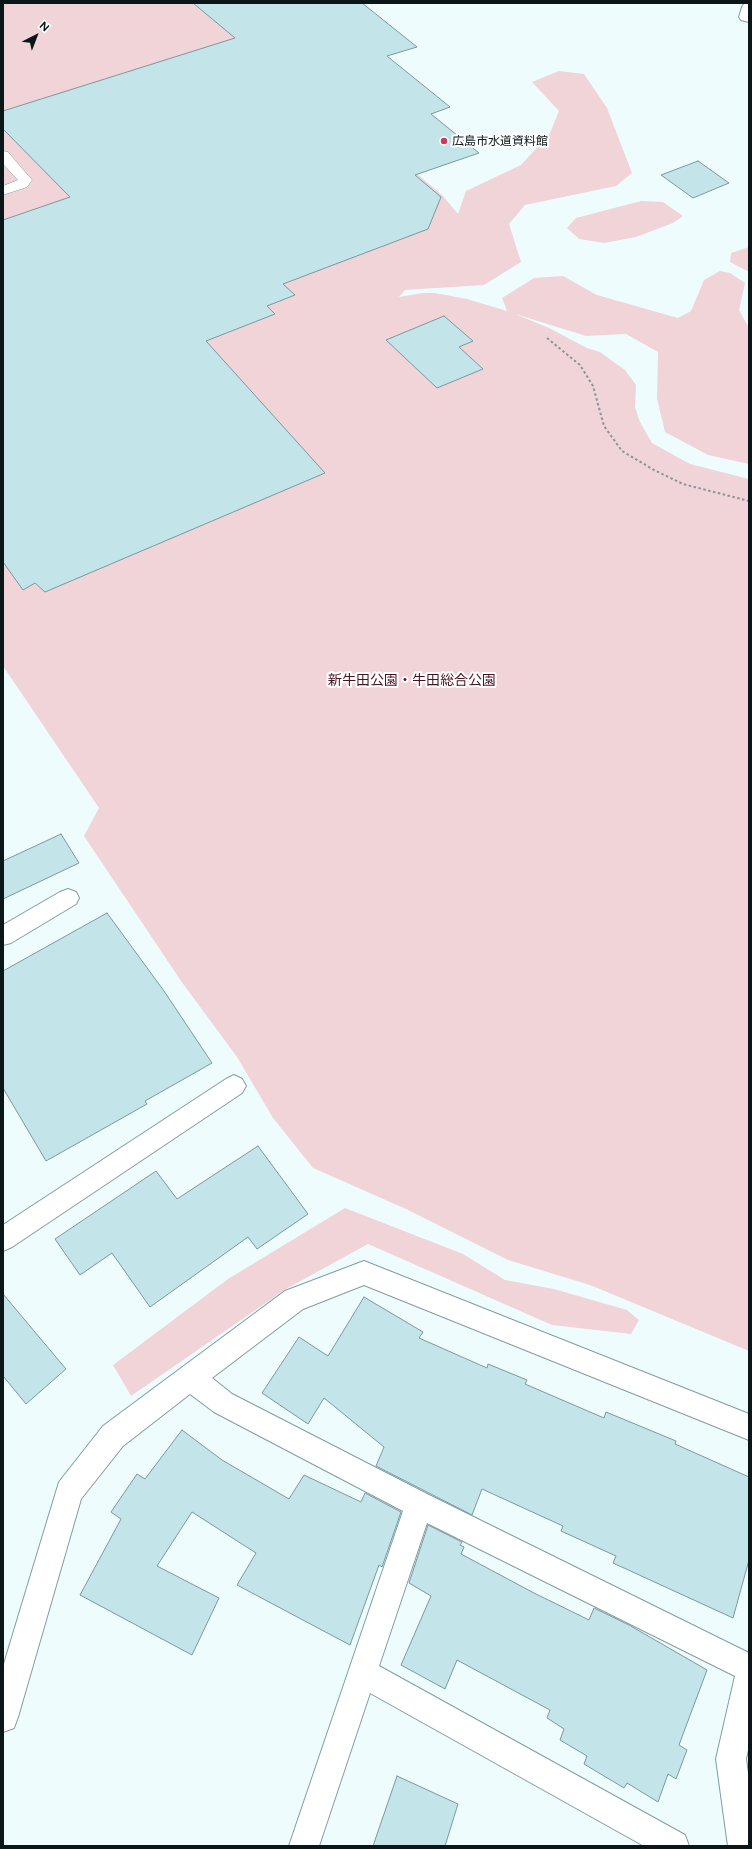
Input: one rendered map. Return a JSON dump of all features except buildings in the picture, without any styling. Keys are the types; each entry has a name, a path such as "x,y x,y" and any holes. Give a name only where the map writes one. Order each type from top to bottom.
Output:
{"street":[{"path":"749,7 746,16 749,18"},
{"path":"3,936 68,898"},
{"path":"3,1239 234,1086"},
{"path":"3,1717 69,1492 113,1436 294,1300 364,1273 749,1427"},
{"path":"191,1378 223,1403 419,1505 749,1668"},
{"path":"304,1846 419,1505"},
{"path":"362,1672 674,1846"},
{"path":"743,1846 731,1759 749,1678"}],"lane":[{"path":"3,155 25,180 22,184 3,190"}],"path":[{"path":"547,338 580,365 593,386 604,426 622,451 654,470 683,484 749,501"}],"green space":[{"name":"新牛田公園・牛田総合公園","path":"3,3 218,3 443,196 458,214 466,191 521,165 550,133 559,111 532,82 559,71 584,74 607,108 632,173 616,186 525,205 509,224 521,262 484,285 405,290 399,297 423,293 435,293 467,299 507,311 502,298 534,278 563,276 597,295 678,318 691,311 704,280 720,271 730,273 745,283 739,310 749,328 749,464 708,455 665,432 657,399 658,352 626,334 586,336 515,314 549,328 587,348 600,352 625,370 636,385 635,407 640,422 652,443 690,464 749,479 749,1351 590,1285 508,1260 406,1209 313,1168 273,1118 237,1057 181,981 84,836 99,808 3,666"},
{"path":"641,201 663,202 683,216 673,223 636,237 604,243 579,239 567,228 576,218"},
{"path":"749,247 749,272 730,262 731,253"},
{"path":"345,1208 463,1254 505,1280 554,1289 627,1310 639,1320 631,1334 552,1325 368,1244 286,1289 131,1396 113,1365 228,1279"}],"place":[{"name":"広島市水道資料館","path":"444,141"}]}
